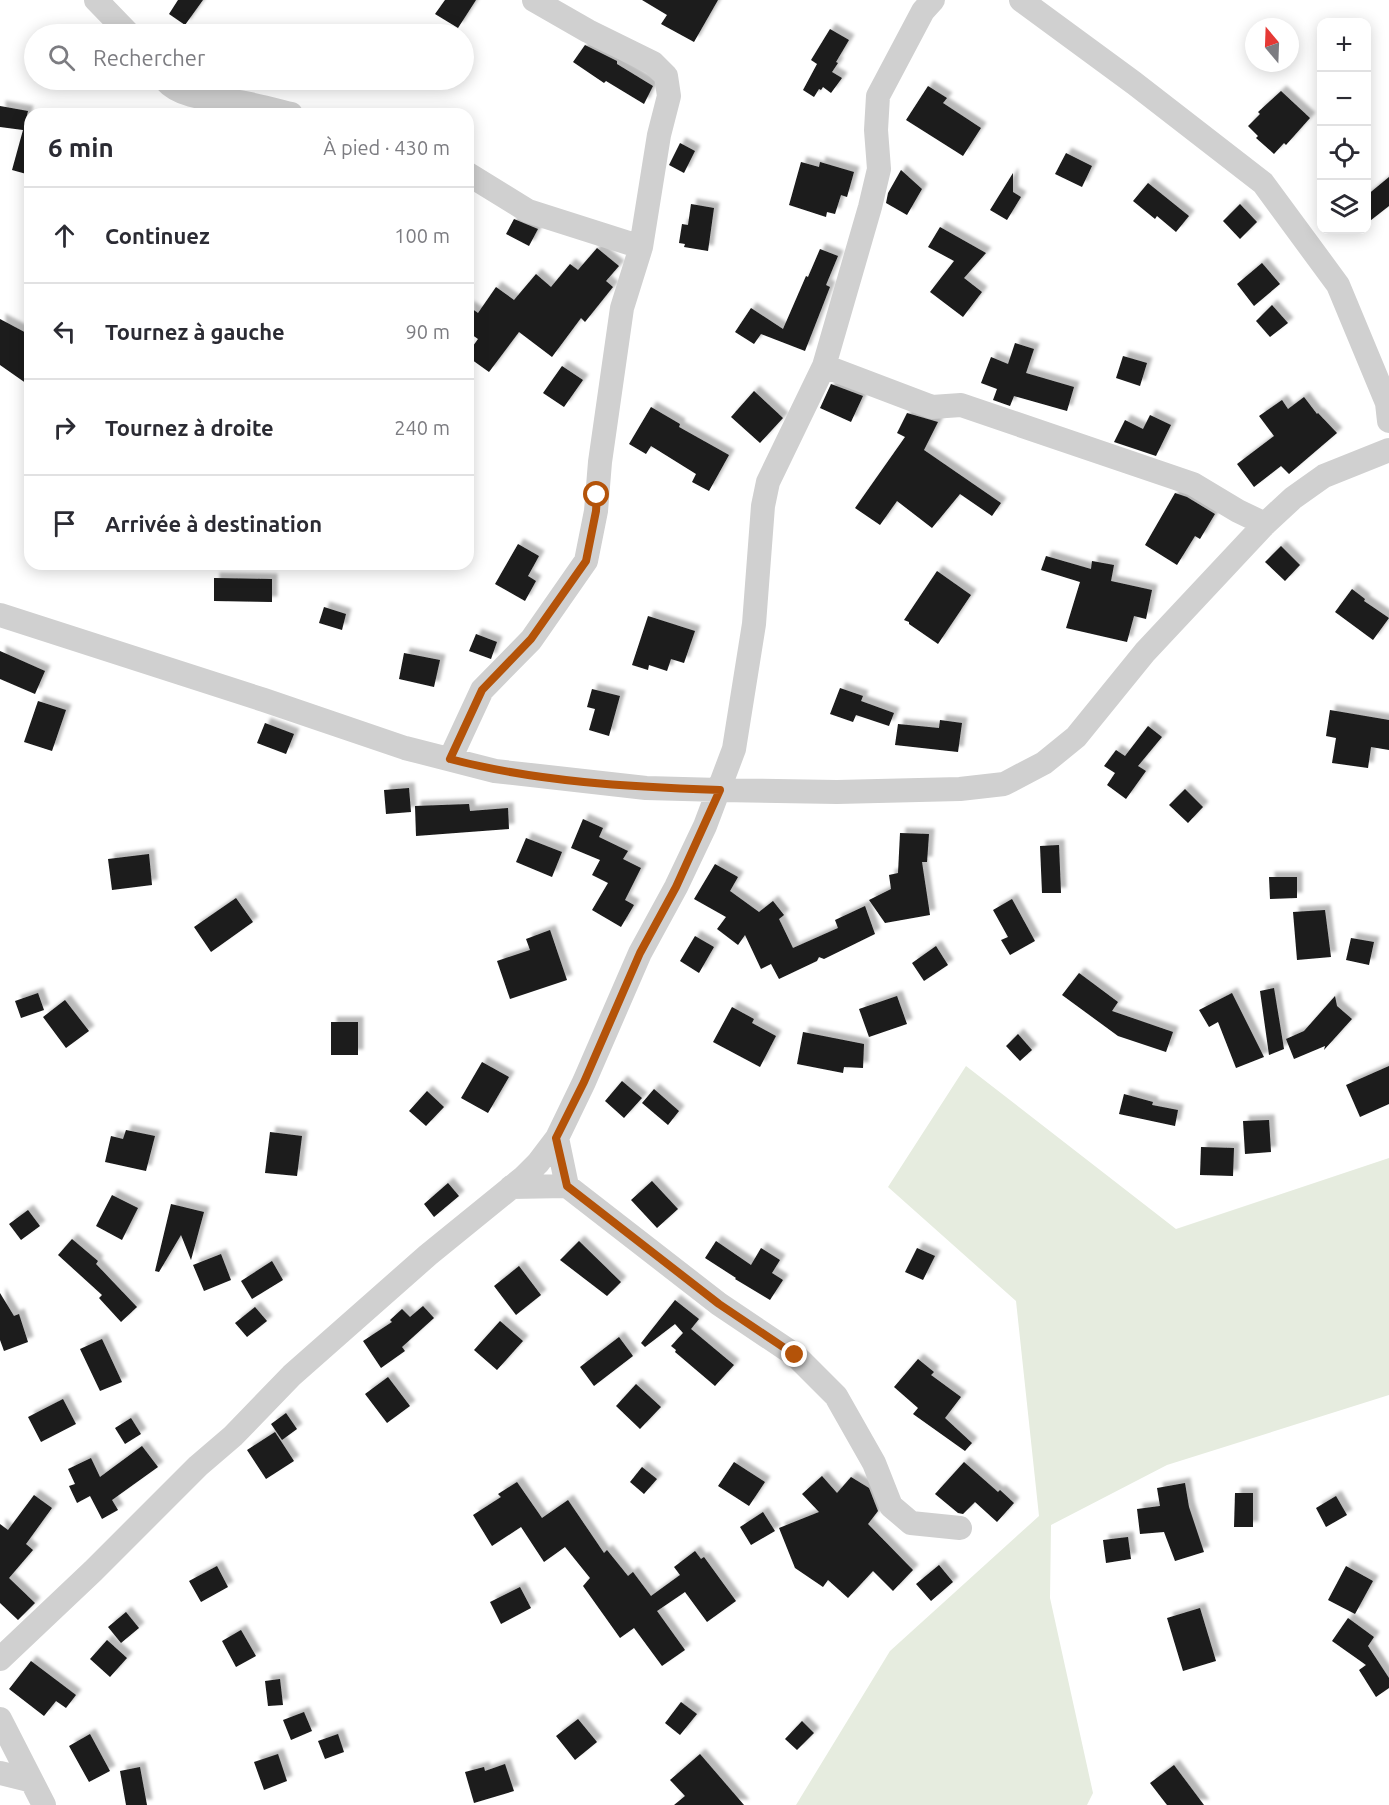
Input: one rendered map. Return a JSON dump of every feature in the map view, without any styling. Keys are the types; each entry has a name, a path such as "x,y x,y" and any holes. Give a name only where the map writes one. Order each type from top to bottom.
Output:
{"street":[{"path":"96,0 119,24"},
{"path":"450,759 482,690 531,639 586,561 596,511 600,462 622,308 641,247 659,135 669,96 666,76 652,63 588,31 534,0"},
{"path":"0,1659 93,1571 198,1466 233,1436 292,1375 428,1255 512,1187 538,1163 556,1138 584,1082 640,953 676,887 720,790 734,749 754,624 763,506 768,482 824,366 866,219 879,169 876,130 878,96 923,11 933,0"},
{"path":"1021,0 1134,83 1263,183 1338,285 1387,404 1389,421"},
{"path":"181,90 208,98 243,102 267,108"},
{"path":"474,178 528,211 641,247"},
{"path":"824,366 932,407 961,405 1193,484 1265,524"},
{"path":"0,615 405,748 506,772 646,788 837,792 960,789 1004,783 1044,763 1076,737 1145,652 1265,524 1293,498 1324,476 1389,450"},
{"path":"556,1138 567,1186"},
{"path":"512,1187 567,1186 719,1304 795,1355 836,1396 874,1463 891,1506 911,1523 960,1528"},
{"path":"0,1719 29,1780 44,1805"},
{"path":"0,1773 29,1780"}],"shaded area":[{"path":"966,1066 1176,1229 1389,1158 1389,1395 1167,1465 1051,1525 1050,1598 1093,1793 1087,1805 796,1805 890,1651 1039,1516 1016,1301 888,1187"}],"building":[{"path":"178,0 203,0 186,24 169,14"},
{"path":"445,0 476,0 461,24 451,24 435,14"},
{"path":"642,0 718,0 694,42 661,24 667,15"},
{"path":"830,29 849,40 832,72 842,78 831,93 823,87 814,97 803,90 817,64 811,60"},
{"path":"585,45 617,61 617,64 653,86 644,104 606,81 604,83 573,62"},
{"path":"928,86 947,98 943,103 981,128 963,156 906,120"},
{"path":"1281,91 1310,118 1286,145 1284,143 1274,154 1256,138 1258,136 1248,126 1260,114 1258,112"},
{"path":"0,106 24,110 24,173 12,170 23,130 0,127"},
{"path":"680,143 695,151 684,173 669,165"},
{"path":"1066,153 1092,166 1082,187 1055,174"},
{"path":"801,162 819,167 820,162 854,172 847,197 841,195 835,214 827,212 826,217 789,205"},
{"path":"901,170 922,189 907,215 886,203 888,193"},
{"path":"1013,173 1013,192 1021,197 1007,220 990,210"},
{"path":"1389,177 1389,206 1371,220 1371,192"},
{"path":"1148,183 1189,216 1176,232 1157,216 1155,219 1133,201"},
{"path":"691,204 714,208 708,251 684,247 685,244 679,243 682,224 688,225"},
{"path":"1240,204 1257,222 1240,239 1223,221"},
{"path":"514,219 538,229 529,246 506,234"},
{"path":"940,227 986,253 964,278 982,292 963,317 930,292 954,261 928,247"},
{"path":"597,248 619,266 606,281 613,287 585,322 581,318 552,357 519,332 489,372 474,361 474,345 478,339 474,336 474,310 478,313 496,287 514,300 536,274 551,287 570,264 578,270"},
{"path":"820,249 838,256 826,285 830,287 805,351 761,334 754,344 735,332 751,308 783,329"},
{"path":"1262,263 1280,284 1254,306 1237,284"},
{"path":"1272,305 1288,323 1270,337 1256,321"},
{"path":"0,319 24,332 24,382 0,365"},
{"path":"1015,343 1034,349 1026,373 1074,387 1067,411 1014,396 1010,406 993,400 997,389 981,383 991,357 1008,364"},
{"path":"1123,356 1147,363 1140,386 1116,378"},
{"path":"562,366 583,380 564,407 543,393"},
{"path":"831,384 863,396 851,422 820,408"},
{"path":"754,391 783,418 760,443 731,417"},
{"path":"1304,397 1317,414 1337,433 1289,474 1281,466 1254,487 1237,464 1274,436 1259,416 1282,400 1288,409"},
{"path":"651,407 680,424 679,427 729,455 709,491 692,482 696,474 651,446 646,454 629,444"},
{"path":"907,413 938,422 924,450 1001,503 992,516 960,494 932,528 897,501 880,525 855,508 905,437 897,433"},
{"path":"1150,415 1171,425 1156,456 1114,442 1125,420 1143,429"},
{"path":"1175,493 1187,497 1215,514 1200,539 1195,536 1177,565 1145,545"},
{"path":"518,544 539,556 528,576 536,581 525,601 495,584"},
{"path":"1281,546 1300,565 1285,581 1265,562"},
{"path":"1046,556 1091,569 1092,561 1114,565 1111,581 1152,590 1146,619 1134,616 1127,642 1066,628 1080,582 1041,570"},
{"path":"937,571 971,595 938,644 904,620"},
{"path":"214,578 272,579 272,602 214,601"},
{"path":"1352,589 1365,599 1364,601 1389,618 1373,640 1335,612"},
{"path":"324,607 346,614 342,630 319,623"},
{"path":"648,616 695,631 684,663 671,659 667,671 649,665 648,670 632,665"},
{"path":"476,634 497,642 491,659 469,651"},
{"path":"0,651 45,671 35,694 0,679"},
{"path":"404,653 440,660 434,687 399,679"},
{"path":"840,688 863,696 861,701 894,713 889,726 856,715 853,722 830,714"},
{"path":"592,689 620,696 609,736 589,730 595,709 587,707"},
{"path":"38,701 66,710 52,751 24,742"},
{"path":"1330,710 1389,720 1389,750 1371,747 1368,768 1332,763 1336,738 1326,736"},
{"path":"940,720 962,723 958,752 895,745 898,724 939,728"},
{"path":"265,723 294,734 286,754 257,743"},
{"path":"1148,726 1162,737 1138,766 1146,771 1126,799 1107,785 1115,773 1104,766 1116,750 1125,756"},
{"path":"409,788 411,812 386,814 384,790"},
{"path":"1185,789 1203,807 1188,823 1169,805"},
{"path":"469,804 470,811 508,808 509,829 416,836 415,806"},
{"path":"583,819 603,828 599,837 628,851 623,859 641,868 625,900 634,905 621,927 592,910 608,883 592,875 600,860 571,848"},
{"path":"900,833 929,834 927,862 922,862 930,915 885,923 869,900 891,889 889,875 898,873"},
{"path":"526,838 562,852 552,877 516,862"},
{"path":"1059,845 1061,893 1042,893 1040,846"},
{"path":"149,854 152,885 112,890 108,859"},
{"path":"715,864 738,877 730,891 759,912 773,901 784,915 779,919 793,948 838,928 835,920 865,906 875,934 824,959 819,957 817,961 779,979 771,964 761,969 745,935 738,945 717,929 726,917 694,899"},
{"path":"1269,877 1297,877 1297,898 1270,899"},
{"path":"236,898 253,922 211,952 194,927"},
{"path":"1012,899 1035,941 1010,955 1001,940 1008,937 993,910"},
{"path":"1325,910 1331,957 1297,960 1293,912"},
{"path":"550,930 567,980 510,999 497,961 530,950 526,939"},
{"path":"695,936 714,947 699,973 680,961"},
{"path":"1351,938 1374,942 1369,965 1346,960"},
{"path":"936,946 948,965 924,981 912,963"},
{"path":"1079,973 1118,1002 1112,1011 1173,1032 1166,1052 1118,1036 1062,995"},
{"path":"1274,988 1284,1049 1269,1055 1260,991"},
{"path":"38,993 44,1010 21,1018 15,1001"},
{"path":"1232,993 1264,1057 1236,1068 1218,1022 1209,1027 1199,1010"},
{"path":"897,996 907,1024 869,1037 859,1009"},
{"path":"1335,996 1337,1006 1352,1019 1324,1050 1325,1046 1294,1059 1286,1039 1304,1031"},
{"path":"65,1000 89,1031 66,1048 43,1017"},
{"path":"732,1007 754,1019 752,1023 776,1036 760,1067 713,1042"},
{"path":"331,1022 358,1022 358,1055 331,1055"},
{"path":"803,1032 864,1044 863,1068 844,1067 843,1073 797,1064"},
{"path":"1018,1034 1032,1050 1020,1061 1006,1046"},
{"path":"482,1062 509,1077 488,1113 461,1098"},
{"path":"1389,1066 1389,1104 1360,1117 1346,1085"},
{"path":"622,1081 642,1098 624,1118 605,1101"},
{"path":"654,1089 679,1111 668,1125 642,1103"},
{"path":"427,1091 444,1107 426,1126 409,1111"},
{"path":"1124,1094 1153,1102 1152,1105 1178,1110 1175,1126 1119,1114"},
{"path":"1269,1120 1271,1152 1245,1154 1243,1121"},
{"path":"126,1130 155,1136 146,1171 105,1162 111,1136 123,1139"},
{"path":"270,1132 302,1136 297,1176 265,1173"},
{"path":"1201,1147 1234,1148 1233,1176 1200,1175"},
{"path":"652,1181 678,1209 657,1228 631,1200"},
{"path":"448,1183 459,1196 434,1217 424,1204"},
{"path":"112,1195 138,1208 122,1240 96,1226"},
{"path":"171,1204 204,1212 191,1260 181,1235 159,1272 155,1271"},
{"path":"28,1210 40,1226 21,1240 9,1224"},
{"path":"72,1239 98,1261 96,1264 137,1307 121,1322 99,1298 102,1295 58,1255"},
{"path":"579,1241 621,1282 607,1296 560,1260"},
{"path":"716,1241 751,1265 761,1248 780,1260 772,1273 783,1280 770,1300 705,1258"},
{"path":"917,1248 935,1256 923,1280 905,1272"},
{"path":"221,1254 231,1280 204,1291 193,1265"},
{"path":"272,1261 283,1280 252,1299 241,1281"},
{"path":"519,1266 541,1295 516,1315 494,1286"},
{"path":"0,1293 14,1316 19,1314 28,1342 4,1351 0,1340"},
{"path":"675,1300 699,1319 691,1329 734,1365 715,1386 671,1346 683,1333 675,1324 645,1347 641,1343"},
{"path":"423,1306 434,1318 402,1347 405,1351 381,1368 363,1341 392,1322 390,1320 402,1309 410,1317"},
{"path":"255,1307 267,1321 247,1337 235,1323"},
{"path":"500,1321 523,1341 497,1370 474,1350"},
{"path":"619,1337 633,1356 594,1386 580,1367"},
{"path":"102,1339 122,1382 100,1391 80,1349"},
{"path":"918,1359 934,1372 931,1375 961,1397 945,1418 972,1443 965,1451 913,1414 918,1408 894,1387"},
{"path":"388,1377 410,1406 387,1423 365,1394"},
{"path":"636,1384 661,1407 640,1429 616,1406"},
{"path":"63,1399 76,1424 41,1442 28,1417"},
{"path":"286,1413 297,1429 282,1440 271,1424"},
{"path":"131,1418 141,1434 125,1444 115,1428"},
{"path":"275,1432 294,1461 266,1479 247,1450"},
{"path":"142,1446 158,1467 112,1500 118,1510 102,1519 90,1496 77,1503 69,1486 75,1484 68,1469 91,1458 100,1477"},
{"path":"734,1462 765,1482 749,1506 718,1486"},
{"path":"964,1462 1014,1503 997,1522 975,1502 963,1514 958,1513 935,1494"},
{"path":"642,1467 657,1479 644,1494 630,1482"},
{"path":"822,1476 837,1493 851,1477 869,1488 878,1511 868,1524 913,1570 893,1591 873,1571 848,1598 828,1580 823,1587 795,1568 779,1528 819,1512 802,1494"},
{"path":"517,1482 542,1518 568,1500 604,1553 607,1550 628,1576 633,1572 651,1596 680,1575 674,1567 695,1551 701,1559 704,1557 736,1601 707,1622 685,1592 657,1611 685,1650 662,1666 634,1628 620,1638 583,1586 590,1578 565,1547 544,1562 521,1527 492,1546 473,1515 501,1497 498,1494"},
{"path":"1185,1483 1189,1507 1204,1552 1175,1561 1164,1532 1140,1534 1137,1509 1160,1506 1157,1488"},
{"path":"1235,1493 1253,1493 1253,1527 1234,1527"},
{"path":"34,1495 52,1508 26,1544 33,1550 9,1578 35,1603 18,1620 0,1603 0,1524 8,1530"},
{"path":"1336,1496 1347,1515 1326,1527 1316,1508"},
{"path":"763,1512 775,1531 751,1545 740,1527"},
{"path":"1128,1537 1131,1559 1106,1563 1103,1540"},
{"path":"939,1565 953,1582 931,1601 916,1584"},
{"path":"217,1566 228,1587 201,1602 189,1581"},
{"path":"1346,1566 1373,1581 1355,1614 1328,1600"},
{"path":"520,1587 531,1608 501,1624 490,1602"},
{"path":"1200,1608 1216,1661 1183,1671 1167,1618"},
{"path":"126,1612 139,1628 121,1643 108,1627"},
{"path":"1348,1618 1374,1637 1368,1646 1389,1678 1389,1688 1376,1697 1359,1670 1366,1665 1332,1641"},
{"path":"241,1630 256,1656 236,1667 222,1641"},
{"path":"107,1640 127,1658 110,1677 90,1659"},
{"path":"31,1661 76,1695 66,1708 56,1701 44,1716 9,1689"},
{"path":"280,1679 283,1705 268,1706 265,1681"},
{"path":"681,1702 697,1714 680,1735 665,1723"},
{"path":"304,1712 312,1731 291,1740 283,1720"},
{"path":"578,1719 597,1742 575,1760 556,1736"},
{"path":"802,1721 814,1733 797,1750 785,1739"},
{"path":"90,1734 110,1771 89,1782 69,1746"},
{"path":"338,1734 344,1752 325,1759 318,1741"},
{"path":"278,1754 287,1781 264,1790 254,1762"},
{"path":"700,1754 744,1805 674,1805 685,1796 670,1780"},
{"path":"505,1764 514,1791 474,1803 465,1772 484,1767 485,1771"},
{"path":"1174,1765 1204,1805 1167,1805 1150,1783"},
{"path":"140,1767 147,1805 126,1805 120,1771"}],"route":[{"path":"597,495 586,561 531,639 482,690 450,759 495,771 646,788 720,790 676,887 640,953 584,1082 556,1138 567,1186 719,1304 795,1355"}]}
